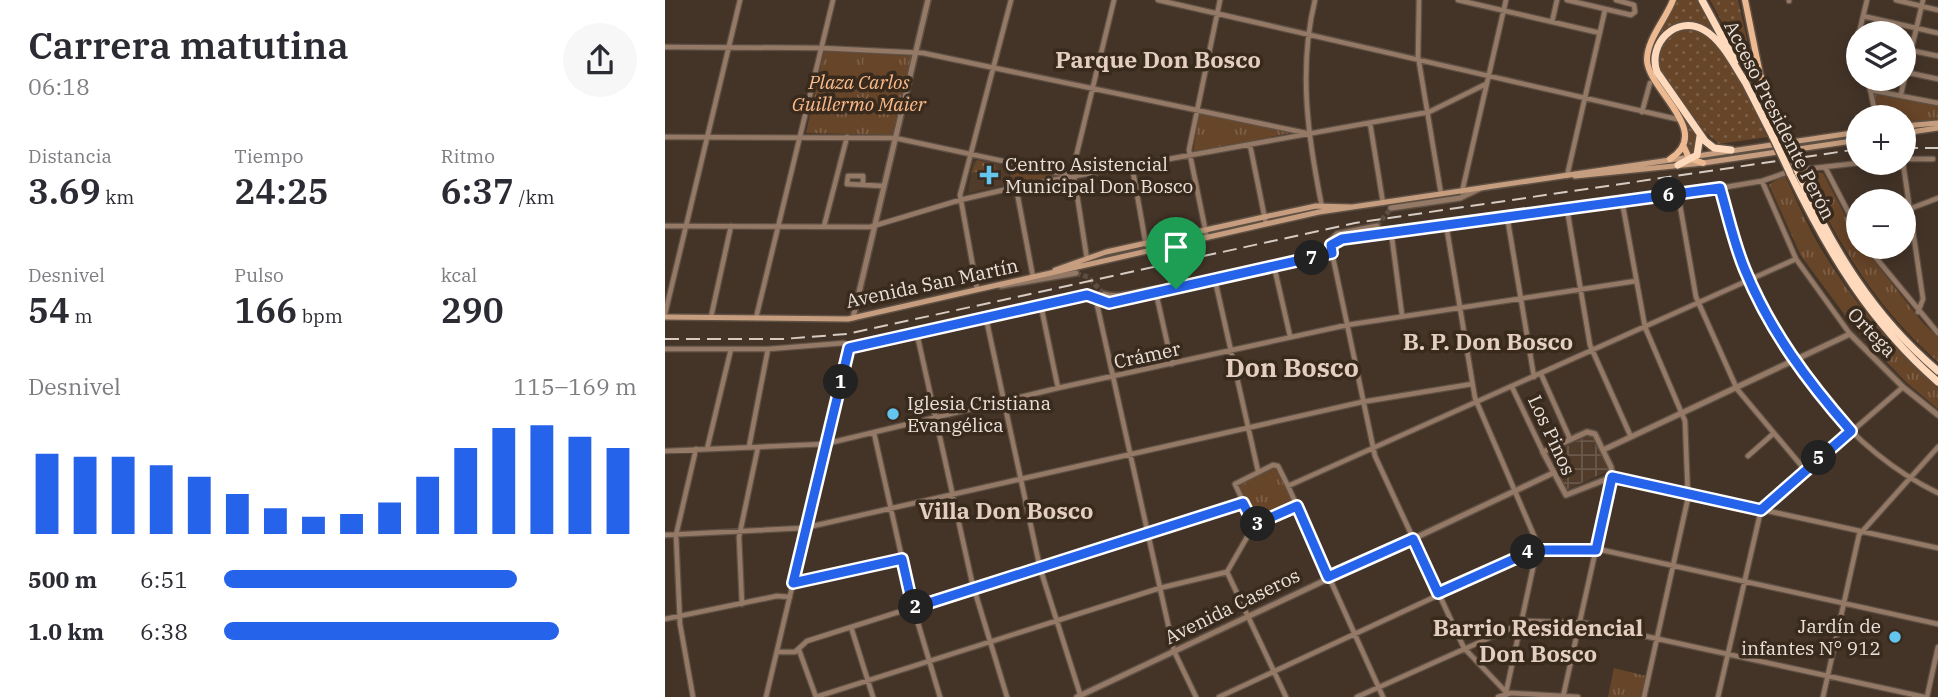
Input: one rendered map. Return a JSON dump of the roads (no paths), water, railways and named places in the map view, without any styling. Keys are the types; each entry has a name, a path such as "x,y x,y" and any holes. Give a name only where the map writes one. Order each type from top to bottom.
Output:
{"highway":[{"name":"Acceso Presidente Perón","path":"1702,0 1827,236 1854,277 1897,331 1938,370"},
{"path":"1731,150 1714,148 1696,128 1655,68 1654,53 1667,33 1687,26 1707,32 1745,82"},
{"path":"1678,165 1692,157 1701,141 1696,128"},
{"name":"Acceso Presidente Perón","path":"1783,136 1794,173 1822,239 1849,283 1900,345 1938,382"}],"main road":[{"path":"1673,0 1649,47 1647,61 1654,80 1682,121 1683,143 1692,157 1703,163"},
{"path":"1745,0 1760,74 1783,136"},
{"path":"1916,125 1938,122"},
{"path":"1916,131 1938,128"},
{"name":"Avenida San Martín","path":"1570,176 1703,163 1846,134"},
{"name":"Avenida San Martín","path":"1088,262 1354,207 1731,150 1846,142"},
{"path":"1669,159 1683,143"},
{"path":"1284,220 1285,217 1308,212 1313,207"},
{"name":"Avenida San Martín","path":"665,315 853,318 1035,277 1145,243 1264,216 1313,207 1354,207"}],"street":[{"path":"665,315 740,0"},
{"path":"756,318 833,0"},
{"path":"853,318 928,0"},
{"path":"977,289 960,200 1011,0"},
{"path":"1088,262 1073,176 1114,0"},
{"path":"1158,0 1682,121"},
{"path":"1207,238 1189,156 1220,0"},
{"path":"1315,0 1307,34 1307,133 1322,209"},
{"path":"1419,0 1419,61 1441,194"},
{"path":"1462,0 1600,33"},
{"path":"1462,192 1506,0"},
{"path":"1552,22 1557,0"},
{"path":"1567,0 1631,15 1635,12 1634,5 1616,0"},
{"path":"1862,21 1867,0"},
{"path":"1896,0 1922,3 1938,9"},
{"path":"1916,31 1922,3"},
{"path":"1570,176 1584,98 1605,10"},
{"path":"1863,16 1938,33"},
{"path":"665,47 821,48 915,52 1307,133"},
{"path":"1916,51 1938,56"},
{"path":"1916,74 1938,79"},
{"path":"1642,112 1650,83"},
{"path":"665,226 874,226 960,200 1016,187 1429,112 1486,84"},
{"path":"1878,91 1938,103"},
{"path":"1370,122 1383,203"},
{"path":"665,137 895,138 1073,176"},
{"path":"824,226 847,137"},
{"path":"1250,145 1266,224"},
{"path":"1916,160 1933,159"},
{"path":"1331,245 1342,239 1391,231 1720,188 1762,181 1777,174 1846,165"},
{"path":"1132,166 1147,251"},
{"path":"1825,167 1846,209"},
{"name":"Ortega","path":"1762,181 1796,259 1850,334 1903,387 1938,415"},
{"path":"863,184 883,186"},
{"path":"1016,187 1035,277"},
{"path":"1720,188 1750,280 1794,362 1851,431 1909,478 1938,493"},
{"path":"1391,208 1460,198 1479,189"},
{"path":"1678,194 1698,304 1737,389 1805,470"},
{"path":"1916,207 1938,198"},
{"path":"1622,201 1645,327 1683,413 1688,493 1643,697"},
{"path":"1567,209 1592,351 1631,437"},
{"path":"1507,216 1534,377"},
{"path":"1446,224 1476,403 1538,549 1506,695"},
{"path":"711,317 731,226"},
{"path":"1377,226 1337,234 1331,245 1372,448 1464,648 1506,695"},
{"path":"1391,231 1402,315"},
{"path":"1099,310 1109,303 1332,253"},
{"path":"1288,486 1796,259"},
{"path":"1876,259 1938,333"},
{"path":"1916,259 1923,299 1918,312"},
{"path":"1275,267 1290,336"},
{"path":"987,287 1018,285 1076,273"},
{"path":"1215,280 1258,471"},
{"name":"Crámer","path":"665,451 825,444 1290,336 1402,315 1636,281"},
{"path":"1104,294 1114,296 1157,287 1176,289"},
{"path":"1156,293 1172,364"},
{"path":"849,348 1087,295 1109,303"},
{"path":"1096,299 1174,651 1196,697"},
{"path":"1041,306 1058,388"},
{"path":"986,318 1040,568 1080,697"},
{"path":"917,334 974,589 1007,697"},
{"path":"1603,450 1850,334"},
{"path":"665,349 768,349 844,344 849,348"},
{"path":"766,697 804,528 849,348"},
{"path":"707,449 731,349"},
{"path":"749,447 768,349"},
{"path":"1541,374 1570,439"},
{"path":"665,535 804,528 1362,402 1472,384"},
{"name":"Los Pinos","path":"1512,387 1553,474 1566,495 1612,477"},
{"path":"1718,697 1761,510 1903,387"},
{"path":"1543,452 1587,432 1595,434 1612,477 1563,696"},
{"path":"874,433 913,608 940,697"},
{"path":"1748,456 1774,433"},
{"path":"742,604 739,533 758,447"},
{"path":"1823,697 1861,531 1938,447"},
{"path":"693,697 680,618 676,535 696,449"},
{"path":"1254,525 1235,488 1236,482 1273,465 1278,466 1384,697"},
{"name":"Avenida Caseros","path":"1080,697 1328,577 1553,474"},
{"path":"1612,477 1938,548"},
{"path":"777,652 799,650 807,641 1243,503"},
{"path":"799,650 816,697 1160,588 1227,572 1254,525 1297,506"},
{"path":"1219,697 1438,593 1538,549 1596,550 1938,624"},
{"path":"793,583 902,559"},
{"path":"1227,572 1286,697"},
{"path":"665,619 781,596 790,597"},
{"path":"1357,697 1522,621 1580,622 1926,697 1938,647"},
{"path":"851,628 873,697"},
{"path":"1498,697 1578,697"}],"tunnel":[{"path":"1377,226 1391,208"},
{"path":"1076,273 1088,277 1104,294"}],"railway":[{"path":"1916,148 1938,148"},
{"path":"665,339 783,339 847,334 1355,223 1846,151"}],"place":[{"name":"Centro Asistencial Municipal Don Bosco","path":"989,175"},
{"name":"Iglesia Cristiana Evangélica","path":"893,414"},
{"name":"Jardín de infantes N° 912","path":"1895,637"}],"district":[{"name":"Parque Don Bosco","path":"1158,59"},
{"name":"B. P. Don Bosco","path":"1488,341"},
{"name":"Don Bosco","path":"1292,367"},
{"name":"Villa Don Bosco","path":"1006,510"},
{"name":"Barrio Residencial Don Bosco","path":"1538,640"}],"park label":[{"name":"Plaza Carlos Guillermo Maier","path":"859,93"}]}
